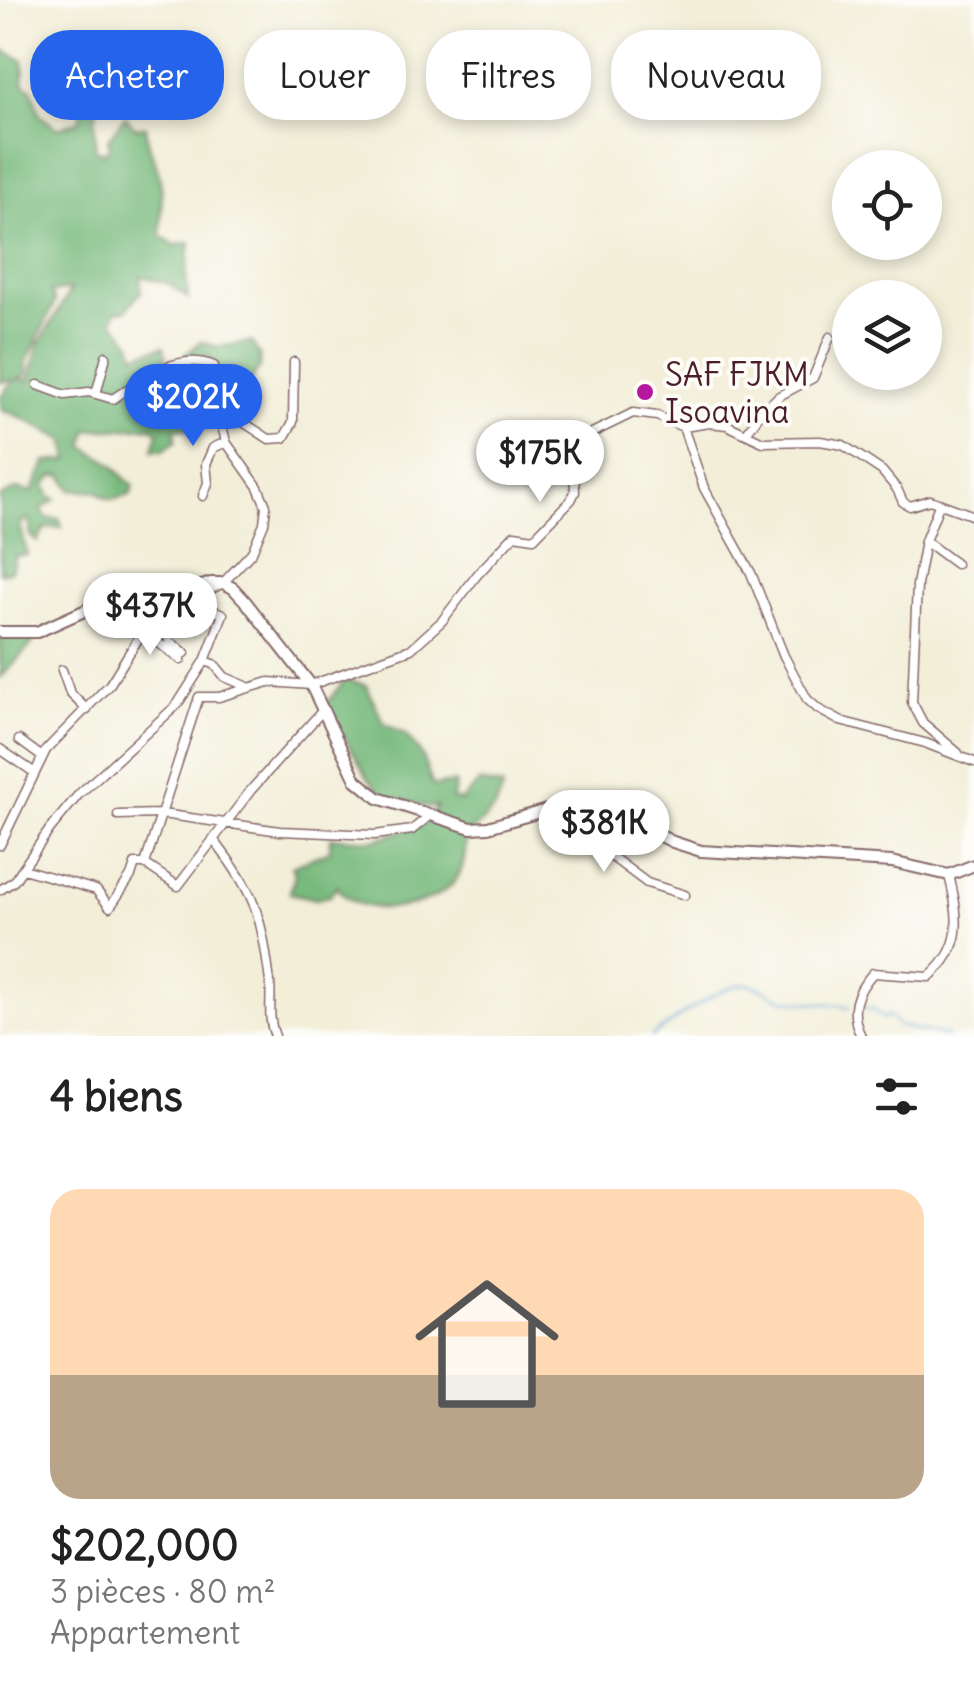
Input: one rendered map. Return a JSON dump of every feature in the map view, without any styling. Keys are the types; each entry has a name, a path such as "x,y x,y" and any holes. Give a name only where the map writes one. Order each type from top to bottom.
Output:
{"main road":[{"path":"0,632 37,632 95,606 155,602 210,583 223,583 246,602 311,686 361,785 378,798 478,828 571,803 592,802 688,848 892,862 949,876 974,865"}],"street":[{"path":"746,434 758,415 780,396 813,378 830,337"},
{"path":"96,394 106,356"},
{"path":"0,845 51,744 110,684 142,631 161,616 223,583 252,552 266,513 258,486 220,428 222,413 214,366 199,359 178,362 113,399 96,394 64,395 38,385"},
{"path":"222,413 232,414 269,439 284,438 293,422 294,362"},
{"path":"145,864 199,697 220,696 269,682 311,686 410,649 442,621 514,535 534,538 571,500 575,492 574,468 592,433 632,413 657,416 683,427 728,425 770,442 788,439 843,446 882,471 910,506 930,500 974,516"},
{"path":"683,427 704,488 751,572 784,656 807,699 840,721 925,743 970,760"},
{"path":"203,496 208,483 206,464 213,448 226,442"},
{"path":"939,505 925,540 917,585 912,702 923,724 970,760"},
{"path":"925,540 956,564"},
{"path":"0,890 23,869 79,794 177,705 205,661 223,614 190,601"},
{"path":"142,631 183,656 169,641 172,626 161,616"},
{"path":"205,661 246,686"},
{"path":"62,670 70,693 87,710"},
{"path":"23,869 96,890 110,907 135,864 145,864 178,886 224,824 324,709"},
{"path":"19,740 42,757"},
{"path":"0,749 34,773"},
{"path":"537,813 588,838 647,883 685,895"},
{"path":"118,815 162,814 280,831 374,835 412,830 429,816"},
{"path":"213,839 243,878 257,908 270,989 269,1023 274,1036"},
{"path":"861,1036 853,1019 855,1006 873,973 928,977 946,963 958,911 949,876"}],"green space":[{"path":"0,49 24,62 24,85 30,88 30,120 47,120 57,128 78,120 95,120 95,149 104,153 110,147 108,139 122,120 128,120 134,127 146,127 161,187 161,236 175,245 190,243 188,298 168,283 141,276 141,292 126,310 116,311 113,321 133,344 135,355 164,346 168,371 180,380 210,383 215,372 209,355 205,354 203,363 188,369 186,354 201,342 218,347 251,342 259,354 260,367 248,385 238,389 231,404 211,410 196,429 175,428 176,441 163,450 153,450 158,432 152,427 88,430 84,446 111,463 133,485 131,494 113,499 97,491 71,490 62,475 53,476 45,485 49,496 56,499 41,509 47,518 59,519 62,527 45,528 37,542 31,536 29,519 20,523 27,555 15,556 11,571 0,573 0,497 17,489 32,492 46,462 69,460 65,440 2,411 0,397 14,380 0,382","holes":["71,289 38,346 29,381 17,379 26,376 27,361 55,302 51,292"]},
{"path":"0,632 26,633 33,643 0,678"},
{"path":"345,680 366,685 384,723 406,735 421,754 433,786 455,783 453,799 461,801 479,782 503,787 496,807 466,838 457,878 447,889 416,904 379,908 347,897 336,886 330,896 316,899 290,893 295,874 292,866 330,851 330,837 374,840 429,822 437,806 429,808 383,795 366,775 326,704"}],"waterway":[{"path":"652,1036 711,997 746,984 790,1000 850,1007"},
{"path":"858,1007 873,1009 883,1018 889,1016 899,1026 947,1036"}],"place":[{"name":"SAF FJKM Isoavina","path":"645,392"}]}
